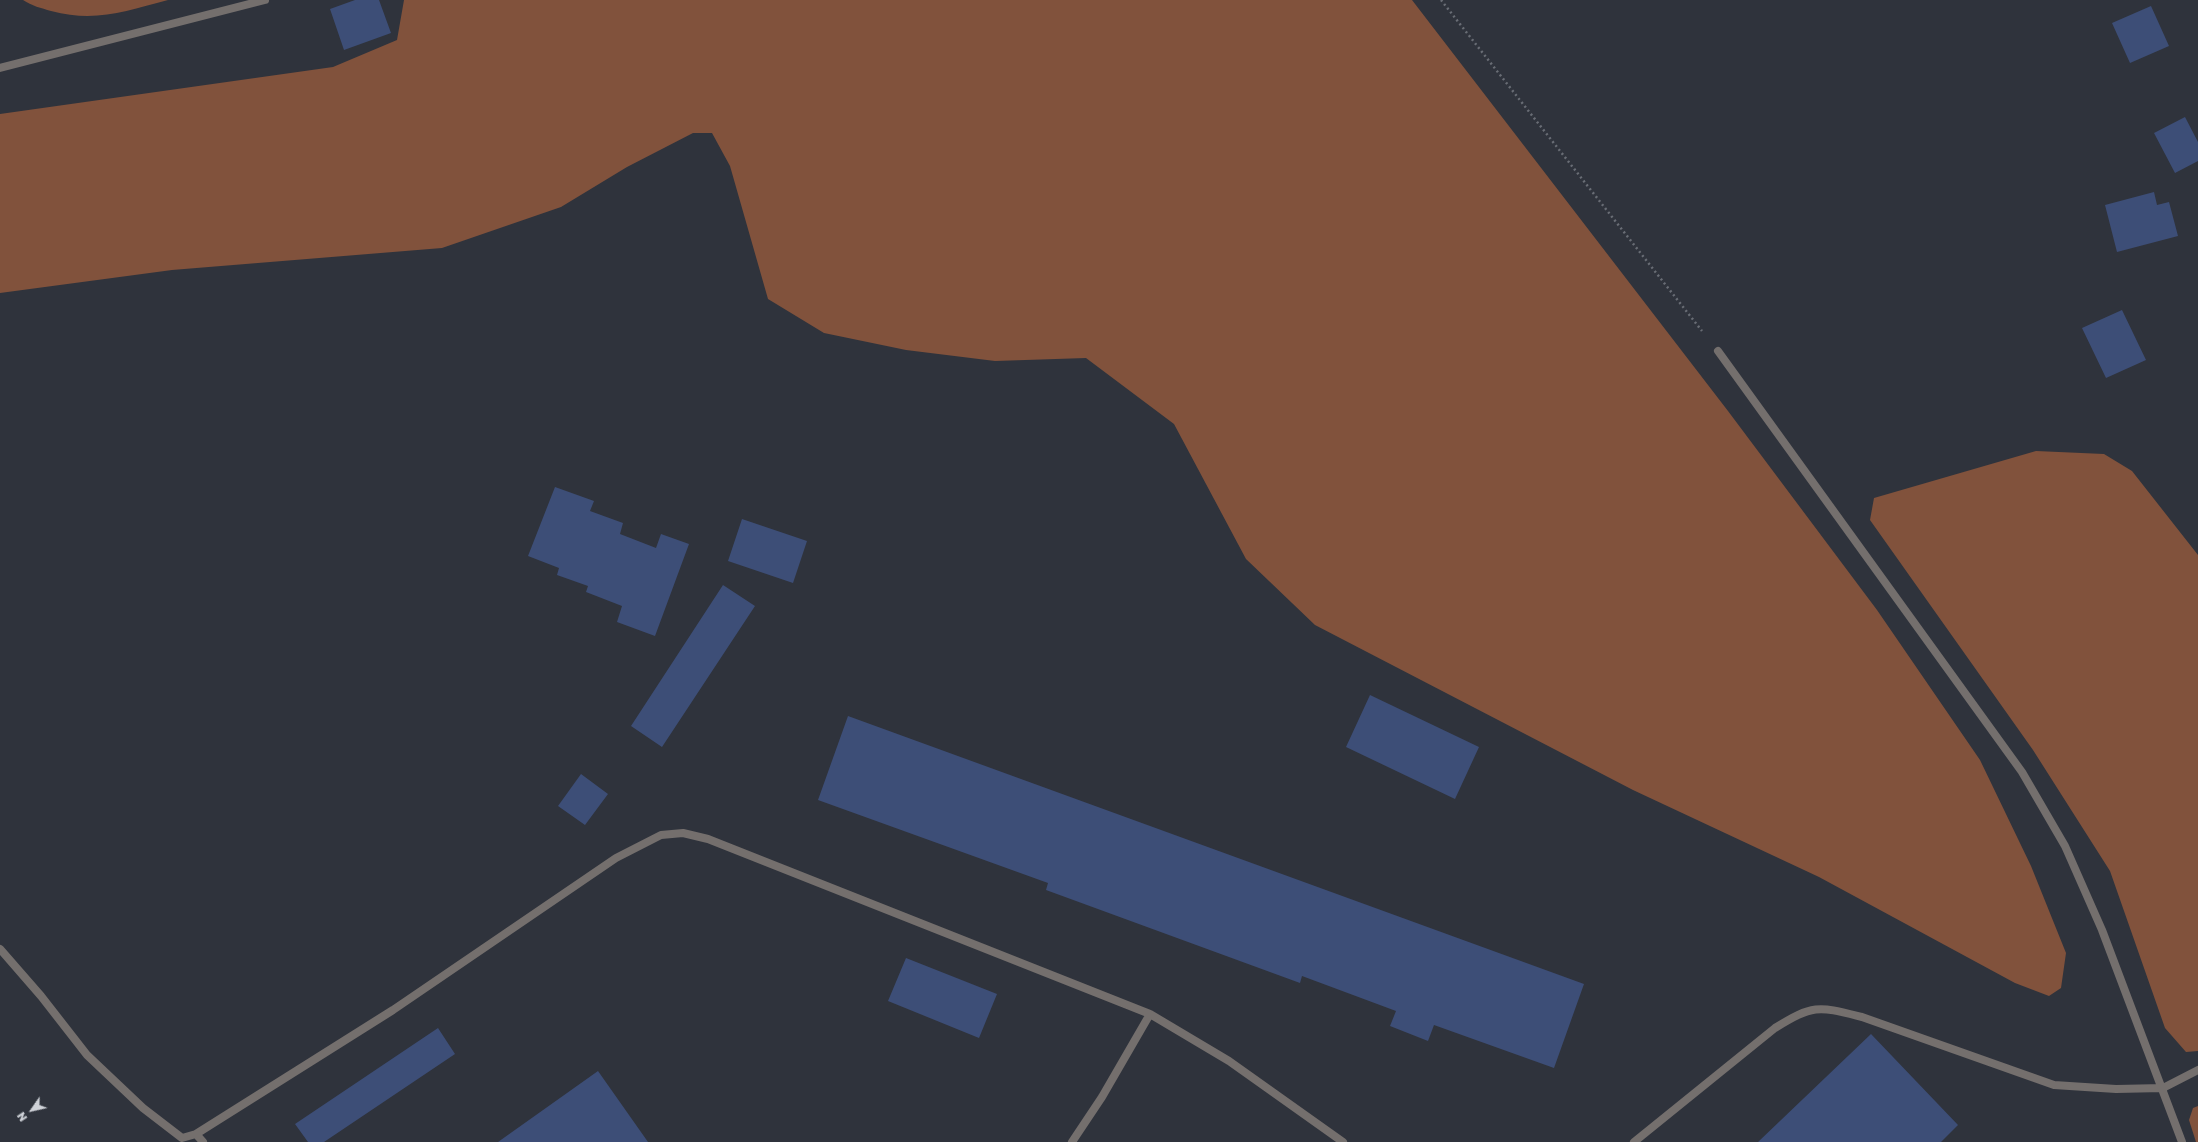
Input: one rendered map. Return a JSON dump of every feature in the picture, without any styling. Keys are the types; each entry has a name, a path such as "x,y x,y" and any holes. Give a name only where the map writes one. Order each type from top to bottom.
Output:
{"lane":[{"path":"0,68 265,0"},
{"path":"1718,350 2022,772 2065,846 2096,916 2163,1088 2182,1142"},
{"path":"0,949 41,996 86,1055 137,1103 182,1138 196,1134 392,1010 616,858 661,835 683,833 708,839 1150,1014 1229,1061 1343,1142"},
{"path":"1634,1142 1775,1028 1800,1013 1815,1008 1833,1010 1862,1017 2054,1086 2116,1089 2163,1088 2198,1070"},
{"path":"1072,1142 1102,1097 1150,1014"},
{"path":"196,1134 203,1142"}],"path":[{"path":"1441,0 1718,350"}],"shaded area":[{"path":"23,0 168,0 110,14 82,16 51,11"},
{"path":"404,0 1412,0 1728,411 1877,610 1980,760 2031,866 2066,953 2061,988 2049,996 2015,983 1819,877 1633,790 1315,625 1246,559 1174,424 1086,358 995,361 906,350 824,333 768,299 730,166 712,133 693,133 627,167 561,207 442,248 172,270 0,293 0,114 333,67 397,40"},
{"path":"2036,451 2104,454 2132,471 2198,555 2198,1051 2186,1052 2165,1028 2110,871 2033,750 1870,520 1874,498"},
{"path":"2198,1106 2198,1142 2196,1142 2189,1120 2193,1108"}],"building":[{"path":"355,0 379,0 391,33 344,50 330,9"},
{"path":"2151,6 2169,46 2130,63 2112,23"},
{"path":"2185,117 2198,142 2198,161 2175,173 2154,133"},
{"path":"2154,192 2157,205 2169,202 2178,236 2117,252 2105,205"},
{"path":"2122,310 2146,360 2106,378 2082,328"},
{"path":"555,487 594,501 590,511 623,523 620,534 656,548 661,534 689,544 655,636 617,622 622,606 586,592 588,586 557,575 559,568 528,556"},
{"path":"742,519 807,541 793,583 728,561"},
{"path":"723,585 755,606 662,747 631,726"},
{"path":"1370,695 1479,747 1455,799 1346,747"},
{"path":"848,716 1584,984 1554,1068 1434,1025 1428,1041 1390,1026 1396,1011 1302,976 1300,983 1046,890 1048,883 818,800"},
{"path":"581,774 608,794 585,825 558,806"},
{"path":"906,958 997,994 979,1038 888,1001"},
{"path":"438,1028 455,1054 324,1142 308,1142 295,1124"},
{"path":"1871,1034 1958,1125 1941,1142 1758,1142"},
{"path":"598,1071 648,1142 498,1142"}]}
